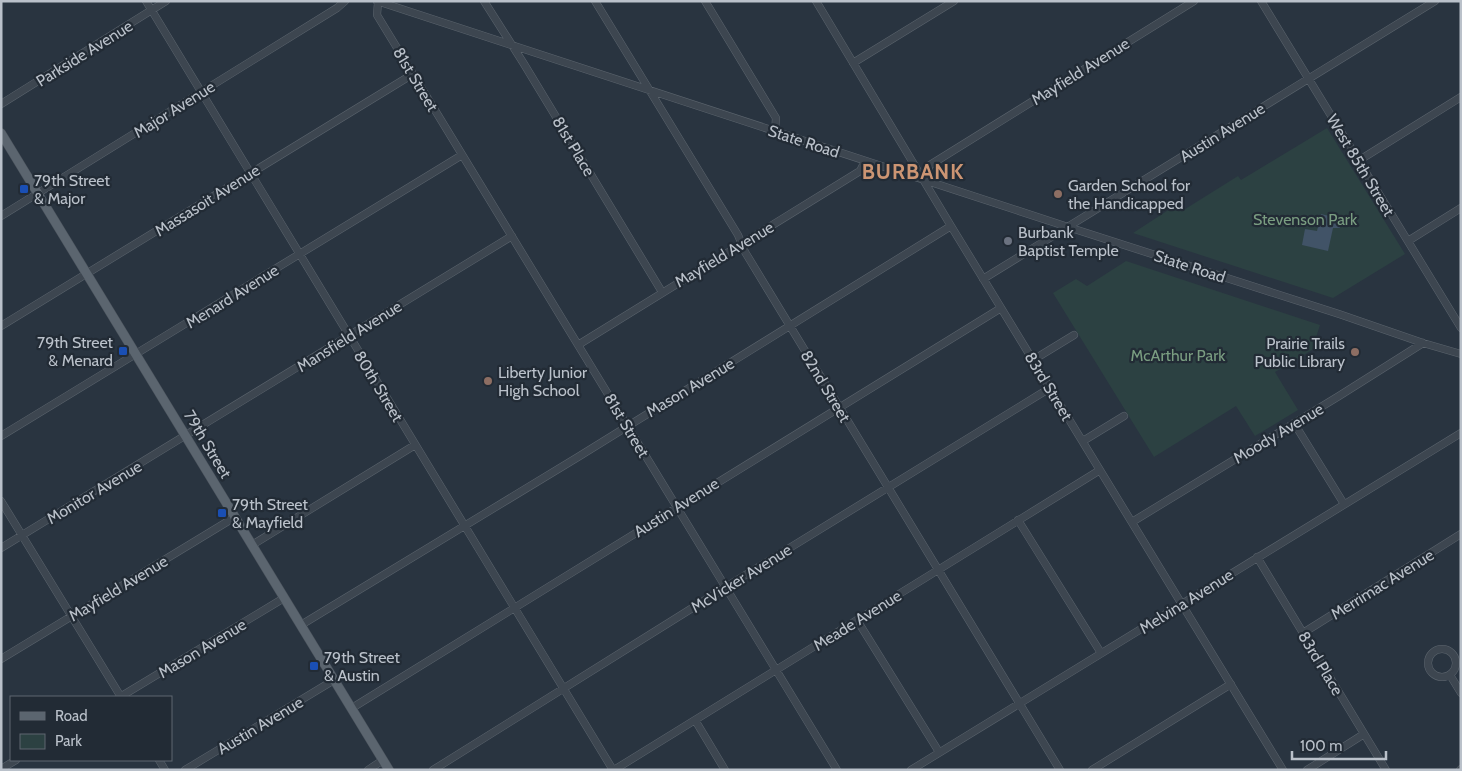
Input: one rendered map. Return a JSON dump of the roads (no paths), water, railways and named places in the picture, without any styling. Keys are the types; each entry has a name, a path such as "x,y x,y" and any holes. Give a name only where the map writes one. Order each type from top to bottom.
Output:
{"main road":[{"name":"79th Street","path":"1,133 389,770"}],"street":[{"name":"80th Street","path":"146,1 614,770"},
{"name":"Parkside Avenue","path":"1,104 166,1"},
{"name":"Major Avenue","path":"1,216 338,8 345,1"},
{"name":"81st Place","path":"484,1 662,292"},
{"name":"82nd Street","path":"595,1 745,252 1060,770"},
{"path":"705,1 776,118 774,132"},
{"name":"83rd Street","path":"816,1 1283,770"},
{"path":"853,63 954,1"},
{"name":"Mayfield Avenue","path":"924,180 930,164 1194,1"},
{"name":"West 85th Street","path":"1261,1 1460,324"},
{"name":"Austin Avenue","path":"984,279 1435,1"},
{"name":"State Road","path":"378,2 1461,354"},
{"name":"81st Street","path":"378,2 377,15 837,770"},
{"name":"Massasoit Avenue","path":"1,326 413,74"},
{"path":"1358,161 1461,97"},
{"name":"Menard Avenue","path":"1,436 462,155"},
{"name":"Mayfield Avenue","path":"578,344 860,171 865,161"},
{"path":"1408,241 1461,208"},
{"name":"Mason Avenue","path":"301,625 951,226"},
{"name":"Mansfield Avenue","path":"186,436 512,236"},
{"name":"Austin Avenue","path":"352,708 1001,308"},
{"path":"1033,360 1074,335"},
{"name":"Moody Avenue","path":"1132,522 1423,343"},
{"name":"McVicker Avenue","path":"432,770 1050,388"},
{"path":"1083,441 1124,416"},
{"path":"1294,423 1344,504"},
{"name":"Melvina Avenue","path":"911,770 1461,433"},
{"name":"Monitor Avenue","path":"1,548 186,436"},
{"path":"252,545 415,445"},
{"name":"Meade Avenue","path":"614,770 1100,470"},
{"path":"1,501 120,696"},
{"name":"Mayfield Avenue","path":"1,659 235,517"},
{"path":"1018,520 1101,653"},
{"name":"Merrimac Avenue","path":"1303,633 1461,534"},
{"name":"83rd Place","path":"1257,557 1386,770"},
{"name":"Mason Avenue","path":"123,696 284,598"},
{"path":"857,620 939,752"},
{"path":"1446,649 1453,654 1456,665 1450,675 1437,677 1430,671 1428,658 1434,651 1446,649"},
{"path":"1450,675 1461,693"},
{"name":"Austin Avenue","path":"185,770 334,680"},
{"path":"1092,770 1231,684"},
{"path":"695,720 725,770"},
{"path":"1307,770 1364,734"},
{"path":"368,770 383,760"},
{"path":"1,769 14,761"}],"water":[{"path":"1321,214 1342,219 1340,228 1333,228 1328,251 1302,245 1305,229 1317,231"}],"place":[{"name":"79th Street & Major","path":"24,189"},
{"name":"Garden School for the Handicapped","path":"1058,194"},
{"name":"Burbank Baptist Temple","path":"1008,241"},
{"name":"79th Street & Menard","path":"123,351"},
{"name":"Prairie Trails Public Library","path":"1355,352"},
{"name":"Liberty Junior High School","path":"488,381"},
{"name":"79th Street & Mayfield","path":"222,513"},
{"name":"79th Street & Austin","path":"314,666"}],"district":[{"name":"BURBANK","path":"913,172"}],"park label":[{"name":"Stevenson Park","path":"1305,219"},
{"name":"McArthur Park","path":"1178,355"}]}
